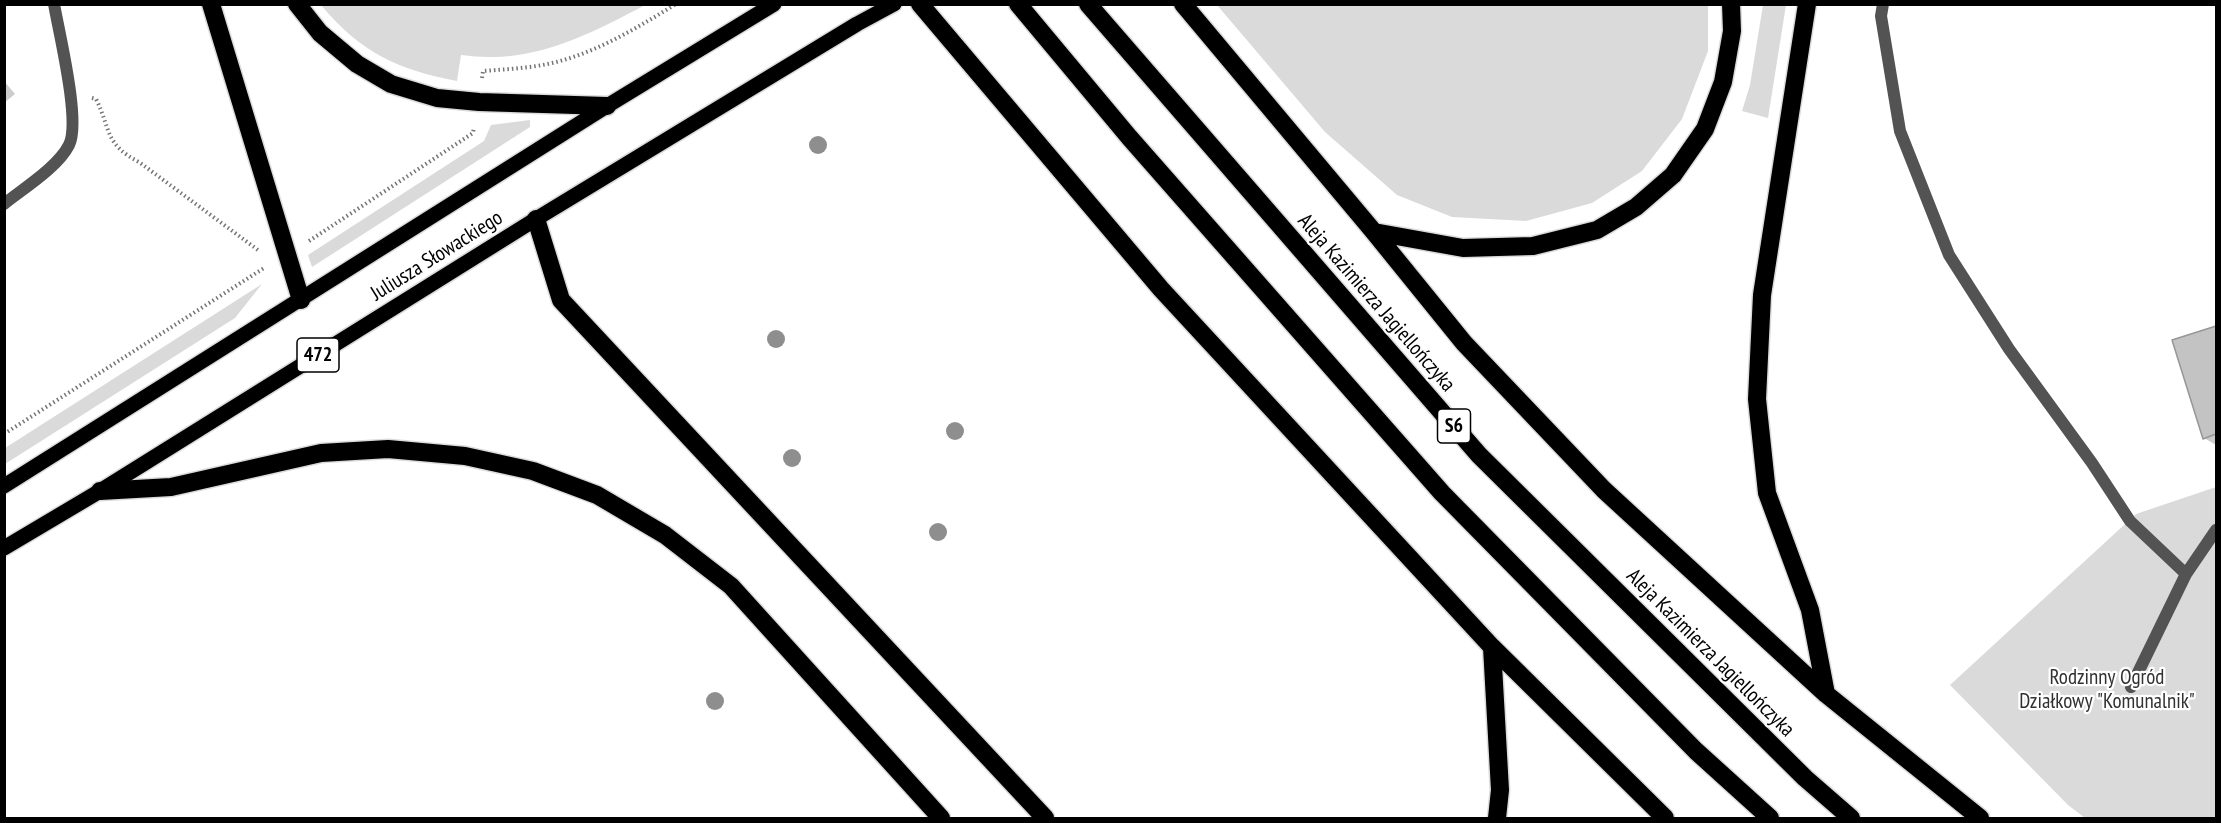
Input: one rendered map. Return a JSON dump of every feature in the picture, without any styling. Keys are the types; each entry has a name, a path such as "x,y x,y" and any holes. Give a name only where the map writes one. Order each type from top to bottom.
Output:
{"highway":[{"path":"211,4 301,300"},
{"path":"297,4 320,33 357,64 391,84 437,98 606,106"},
{"path":"920,4 1161,289 1492,647 1665,819"},
{"name":"S6","path":"1017,4 1129,137 1442,493 1696,750 1770,819"},
{"name":"Aleja Kazimierza Jagiellończyka","path":"1088,4 1479,455 1805,778 1851,819"},
{"path":"1183,4 1464,343 1604,490 1826,694 1980,819"},
{"path":"1374,232 1463,248 1533,246 1596,230 1636,207 1673,175 1705,129 1723,82 1732,31 1731,4"},
{"path":"1807,4 1762,295 1756,399 1767,493 1810,610 1826,694"},
{"path":"536,219 561,300 1045,819"},
{"path":"100,491 171,487 321,453 388,449 465,456 533,471 597,495 665,535 731,586 941,819"},
{"path":"1492,647 1500,790 1497,819"}],"main road":[{"name":"Juliusza Słowackiego","path":"4,486 606,106 774,4"},
{"name":"Juliusza Słowackiego","path":"4,548 100,491 536,219 857,24 894,4"}],"lane":[{"path":"4,204 58,159 70,144 73,130 69,91 54,4"},
{"path":"1883,4 1881,16 1900,131 1949,255 2008,349 2092,463 2130,521 2186,574"},
{"path":"2131,687 2186,574 2217,530"}],"path":[{"path":"69,91 96,99 102,111 106,131 124,154 139,162 261,252"},
{"path":"4,434 269,266"}],"green space":[{"path":"321,5 645,5 590,33 551,48 510,56 461,55 457,81 398,65 350,35"},
{"path":"1217,5 1708,5 1708,51 1682,119 1642,171 1592,203 1526,221 1452,217 1397,195 1325,132"},
{"path":"1763,5 1786,5 1768,118 1742,111 1750,85"},
{"path":"530,120 530,127 312,267 308,255 484,141 491,125"},
{"path":"262,284 235,318 5,464 5,448"},
{"name":"Rodzinny Ogród Działkowy \"Komunalnik\"","path":"2216,487 2216,818 2085,818 2068,805 1950,685 2136,514"}],"building":[{"path":"2216,326 2216,434 2203,439 2172,340"}]}
